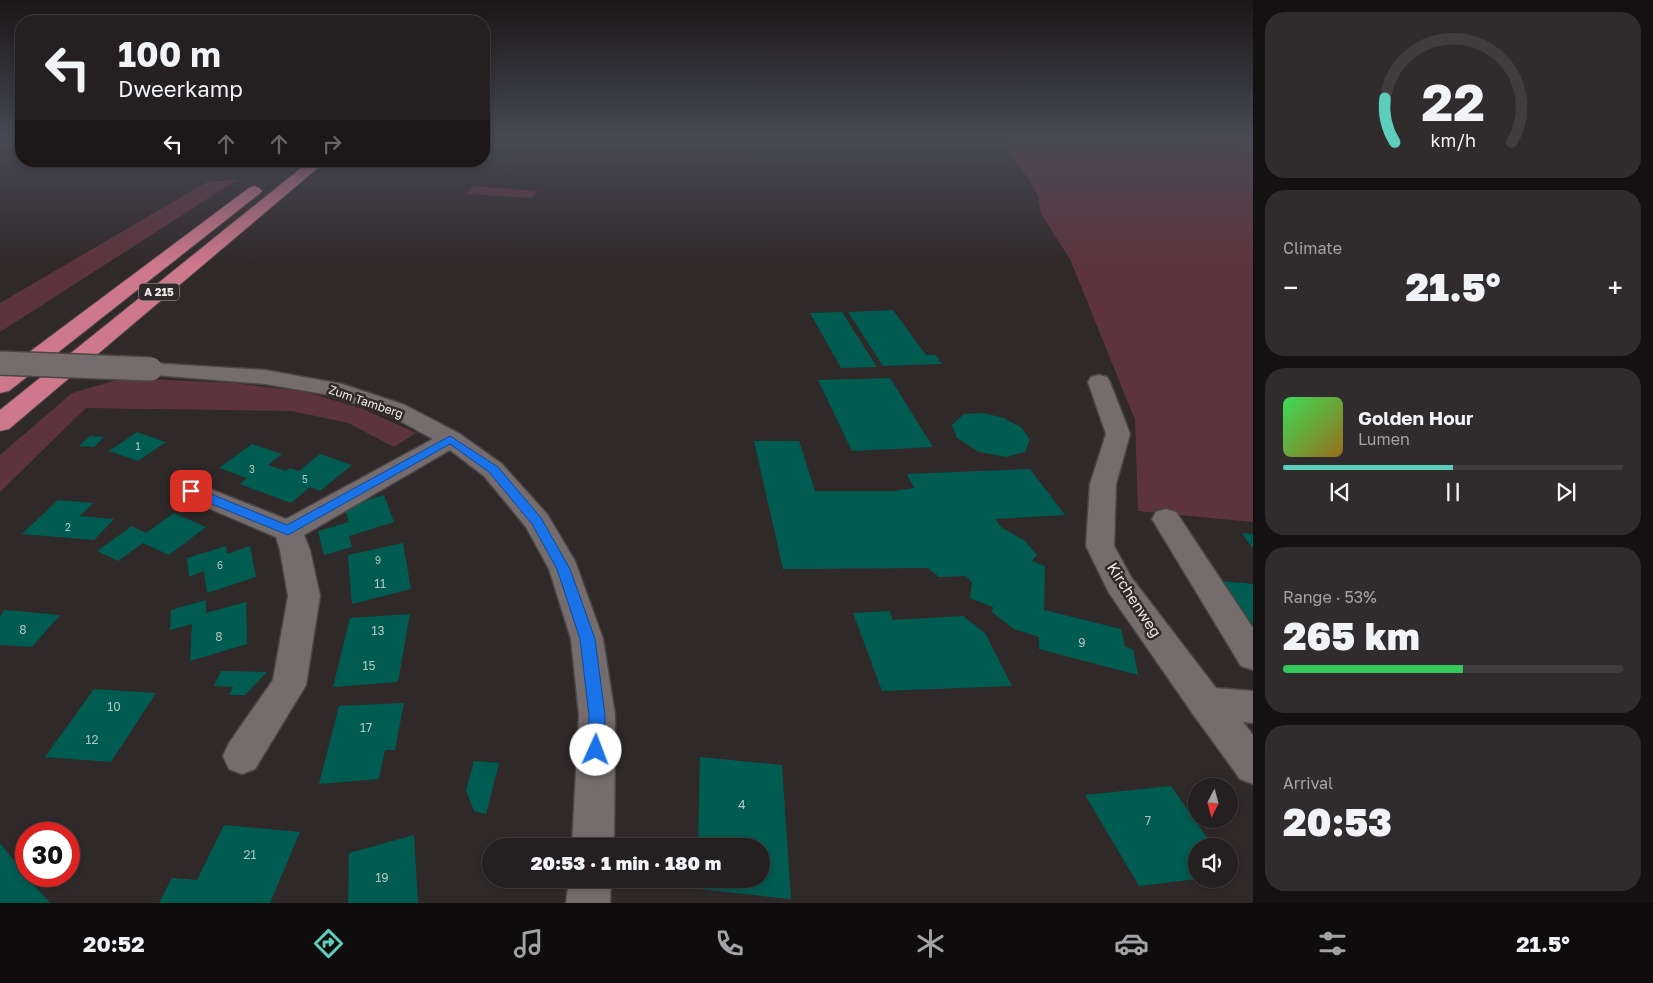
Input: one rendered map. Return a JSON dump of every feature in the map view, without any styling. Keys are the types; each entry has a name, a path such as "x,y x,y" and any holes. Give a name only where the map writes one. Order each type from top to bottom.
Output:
{"highway":[{"name":"A 215","path":"0,386 267,181"},
{"name":"A 215","path":"0,422 294,181"}],"street":[{"name":"Zum Tamberg","path":"0,363 151,369 265,377 334,389 397,410 450,440 493,470 537,521 564,569 587,639 597,715 593,838"},
{"name":"Kirchenweg","path":"1098,382 1118,434 1103,484 1100,546 1120,585 1253,766"},
{"path":"288,531 450,440"},
{"path":"191,491 288,531 295,550 304,596 289,685 242,756"},
{"path":"1166,520 1253,656"},
{"path":"1206,703 1253,707"},
{"path":"588,903 589,888"}],"shaded area":[{"path":"235,181 0,332 0,303 207,182"},
{"path":"1030,181 1253,181 1253,522 1138,511 1135,420 1070,259 1041,214 1038,196"},
{"path":"473,186 538,191 531,198 466,194"},
{"path":"124,378 234,383 306,392 363,409 416,433 394,447 348,423 292,411 86,408 0,492 0,455 72,393"}],"building":[{"path":"893,310 926,355 935,355 942,364 883,366 848,312"},
{"path":"842,312 877,367 841,368 810,313"},
{"path":"890,378 933,447 852,451 818,380"},
{"path":"983,413 1004,418 1022,428 1030,440 1025,452 1006,457 979,452 957,438 952,425 964,414"},
{"path":"137,432 166,442 138,461 109,451"},
{"path":"90,436 104,437 94,447 79,446"},
{"path":"754,441 799,441 815,491 895,491 914,488 907,474 1030,469 1065,515 995,519 1001,527 1025,541 1037,555 1032,561 1045,566 1044,610 1121,629 1125,647 1133,649 1138,675 1039,649 1039,637 1014,629 992,612 993,607 970,598 972,583 966,576 939,577 928,568 783,569"},
{"path":"252,444 282,454 268,465 286,471 290,468 299,471 320,454 352,465 320,491 310,487 291,503 240,484 247,478 219,468"},
{"path":"384,495 394,522 349,536 352,547 324,555 318,531 349,522 344,507"},
{"path":"58,500 93,503 80,516 114,519 94,540 22,534"},
{"path":"174,513 206,527 169,555 143,543 118,561 97,551 132,526 146,533"},
{"path":"1242,533 1253,534 1253,549"},
{"path":"403,543 411,589 352,604 348,555"},
{"path":"226,546 227,554 250,546 256,577 207,593 204,571 189,577 187,558"},
{"path":"1222,581 1253,584 1253,624 1248,623"},
{"path":"206,600 206,613 246,602 247,644 190,661 192,624 170,630 171,610"},
{"path":"5,610 60,615 32,647 0,645 0,616"},
{"path":"890,611 893,620 963,616 985,633 1012,686 882,691 853,613"},
{"path":"410,614 398,682 333,687 350,618"},
{"path":"221,671 267,672 245,695 229,695 233,687 214,686"},
{"path":"94,689 156,693 111,762 45,757"},
{"path":"404,703 395,750 385,750 379,779 319,784 339,706"},
{"path":"700,757 782,765 791,899 698,889 770,888 770,838 698,838"},
{"path":"474,761 499,763 486,814 474,811 466,790"},
{"path":"1171,786 1188,810 1188,828 1200,828 1207,838 1188,838 1188,880 1139,886 1085,795"},
{"path":"224,825 300,832 270,903 159,903 172,878 197,880"},
{"path":"414,835 418,903 348,903 349,853"},
{"path":"0,843 15,862 15,887 36,887 50,903 0,903"}],"route":[{"path":"191,491 288,531 450,440 493,470 537,521 564,569 587,639 597,715 596,750"}]}
